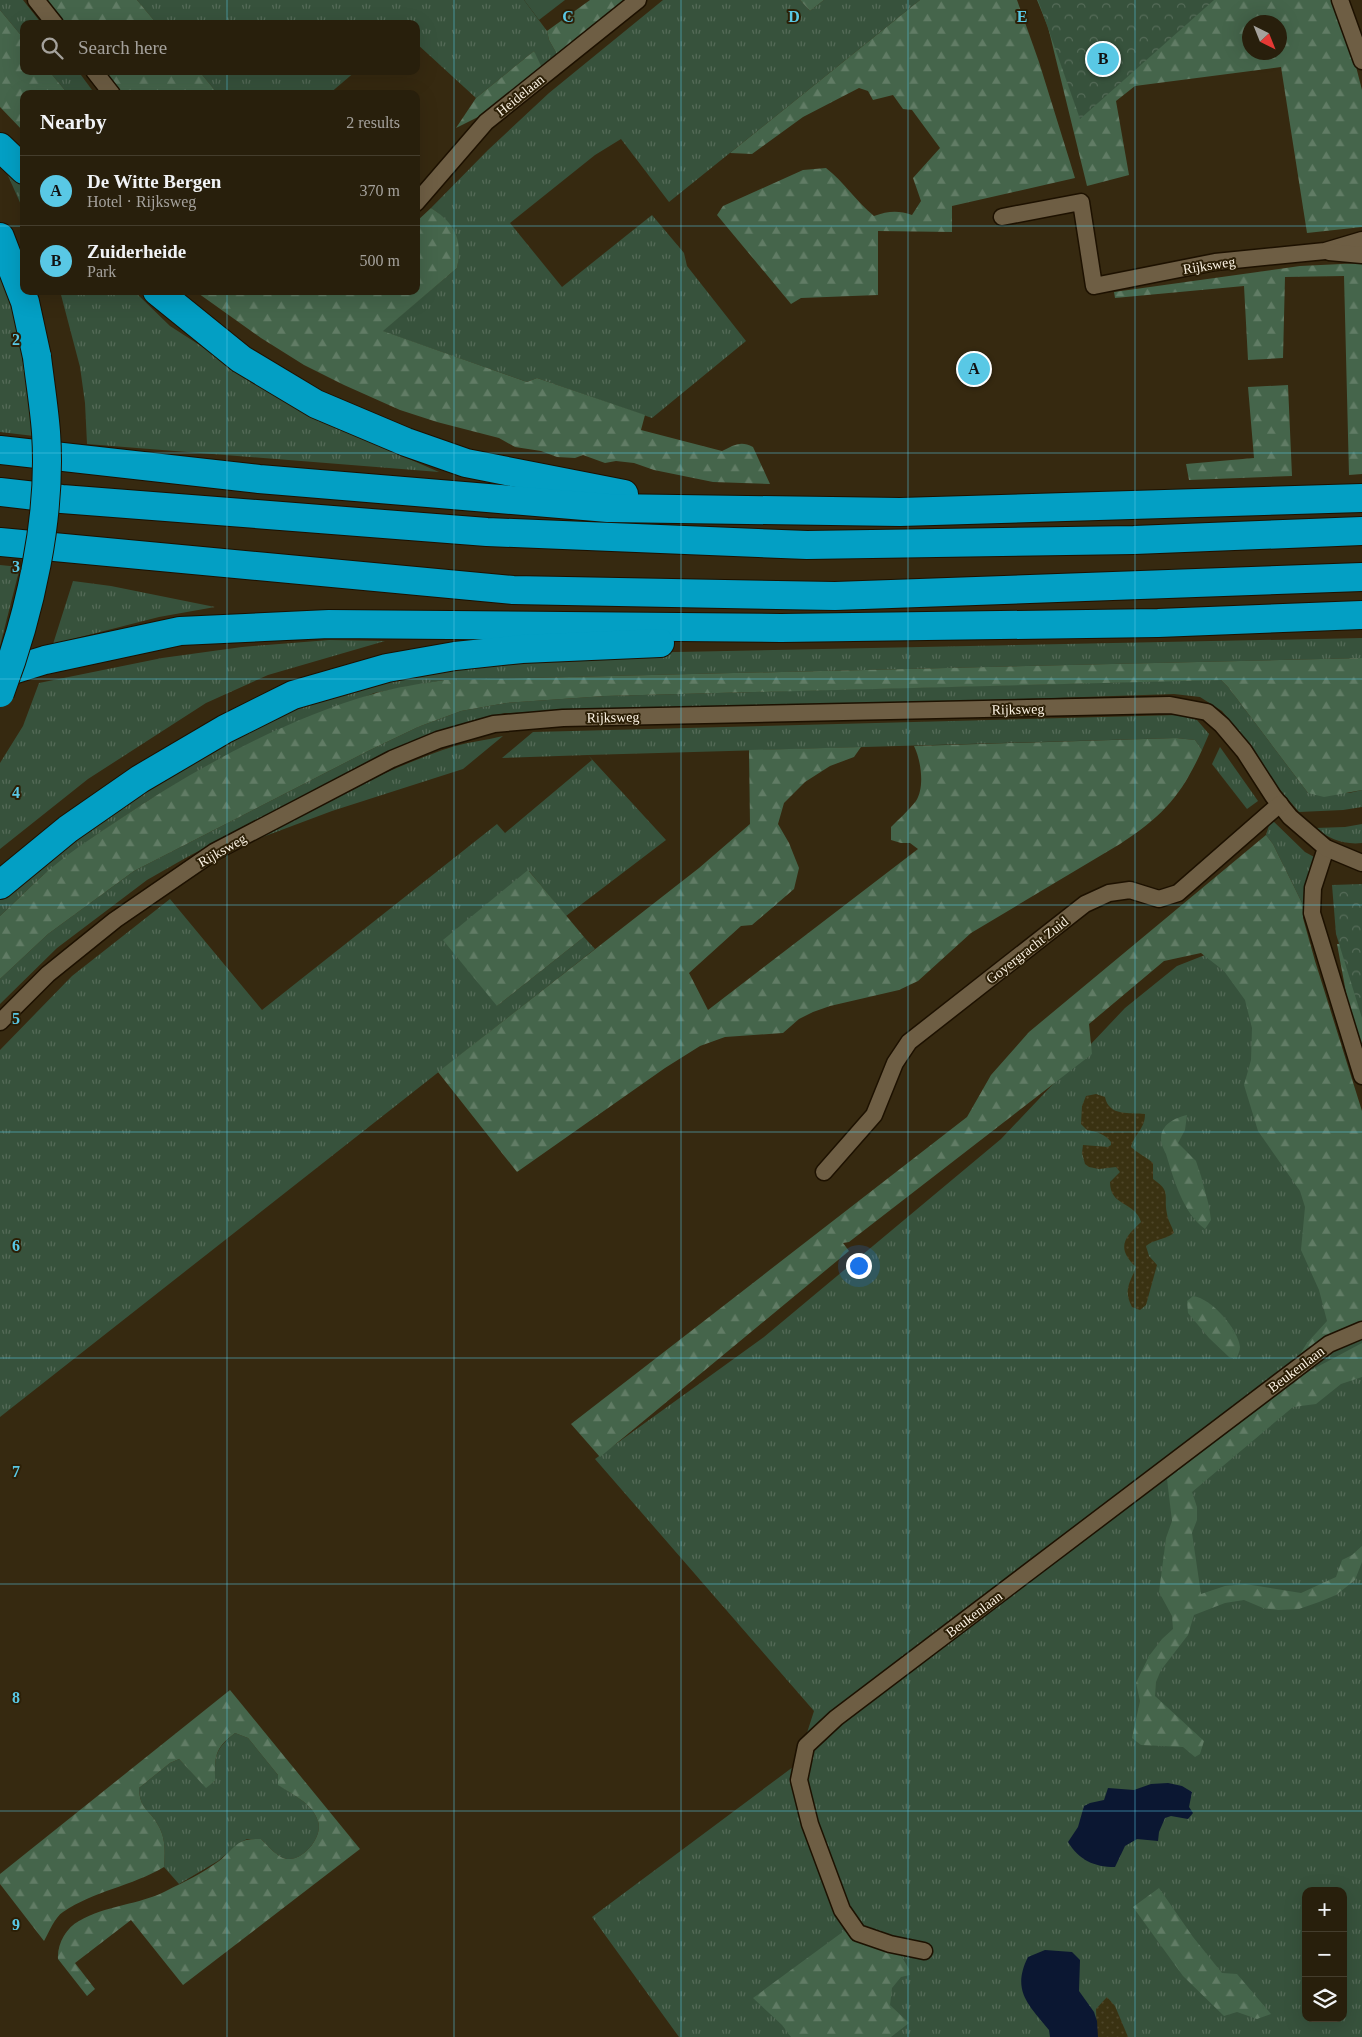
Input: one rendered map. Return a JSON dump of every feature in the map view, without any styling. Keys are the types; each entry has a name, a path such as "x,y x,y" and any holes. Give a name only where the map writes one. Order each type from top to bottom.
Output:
{"highway":[{"path":"0,147 20,166"},
{"path":"0,237 20,289"},
{"path":"0,693 20,634 35,576 43,513 46,434 37,357 22,295"},
{"path":"162,295 241,358 316,404 406,442 466,463 701,510"},
{"path":"0,450 259,479 608,508 900,512 1362,498"},
{"path":"0,492 487,532 807,545 1134,540 1362,531"},
{"path":"0,542 522,591 834,596 1362,577"},
{"path":"0,674 44,660 180,631 329,624 781,628 1158,623 1362,615"},
{"path":"0,885 68,829 140,779 225,729 293,695 388,668 455,656 522,649 648,645 781,628"}],"street":[{"path":"36,0 52,20"},
{"name":"Heidelaan","path":"420,198 486,122 638,0"},
{"path":"1340,0 1362,61"},
{"path":"97,75 109,90"},
{"name":"Rijksweg","path":"1002,217 1081,202 1094,286 1215,262 1325,251"},
{"path":"1325,251 1362,240"},
{"path":"1325,251 1362,255"},
{"name":"Rijksweg","path":"0,1022 48,974 115,920 214,852 392,759 438,740 494,724 563,718 1170,706 1207,712 1222,725 1244,751 1290,817 1331,850 1362,863"},
{"name":"Goyergracht Zuid","path":"824,1172 874,1115 895,1063 909,1042 1085,904 1109,893 1130,890 1159,899 1178,893 1277,800"},
{"path":"1362,851 1331,850 1313,888 1312,913 1362,1076"},
{"name":"Beukenlaan","path":"924,1950 890,1944 858,1932 842,1910 810,1824 799,1780 806,1746 836,1718 1329,1344 1362,1330"}],"green space":[{"path":"0,0 23,0 39,20 20,20 20,34 0,10"},
{"path":"47,0 137,0 154,20 63,20"},
{"path":"137,0 524,0 547,31 549,40 558,56 617,6 622,12 542,79 534,51 476,98 420,47 420,20 154,20"},
{"path":"524,0 565,0 539,20"},
{"path":"590,0 625,0 558,56 549,40 547,31"},
{"path":"663,0 800,0 810,11 824,0 920,0 669,202 621,139 595,155 510,223 562,287 652,215 684,253 687,266 746,341 652,418 537,378 527,382 382,331 457,268 458,250 454,234 445,220 431,208 488,150 549,93"},
{"path":"800,0 824,0 810,11"},
{"path":"920,0 1017,0 1039,62 1075,178 952,206 952,232 878,231 878,295 801,298 791,304 717,215 723,206 803,170 826,168 874,216 893,212 912,215 921,201 913,178 940,148 912,110 903,109 893,95 873,100 868,91 859,88 803,117 752,154 730,153"},
{"path":"1037,0 1339,0 1362,90 1362,227 1307,233 1281,67 1135,86 1116,101 1129,175 1087,186 1048,27"},
{"path":"1038,0 1214,0 1080,119"},
{"path":"0,10 20,34 20,75 52,75 65,90 20,90 20,128 0,107"},
{"path":"534,51 542,68 490,111 456,128 476,98"},
{"path":"52,75 81,75 92,90 65,90"},
{"path":"107,75 202,75 215,90 120,90"},
{"path":"202,75 351,75 334,90 215,90"},
{"path":"5,169 20,183 20,203"},
{"path":"431,208 451,226 458,241 459,258 457,268 383,331 527,382 537,378 645,415 641,430 722,451 737,444 748,445 753,447 770,484 713,482 654,470 634,463 616,461 605,463 583,455 575,458 557,457 541,451 515,447 499,438 400,410 304,365 261,338 201,295 420,295 420,218"},
{"path":"0,261 18,310 34,436 0,432"},
{"path":"1362,263 1362,474 1349,475 1344,276 1285,277 1283,358 1248,360 1244,286 1115,298 1114,292 1300,266"},
{"path":"61,295 138,295 170,326 308,415 439,472 87,444 85,403 80,367"},
{"path":"1288,385 1292,476 1189,480 1186,464 1254,458 1248,387"},
{"path":"0,565 20,567 0,646"},
{"path":"73,581 111,586 215,607 159,617 53,644"},
{"path":"1362,638 1362,658 444,680 374,693 212,763 146,802 92,838 42,876 0,916 0,890 174,758 336,681 626,653"},
{"path":"329,640 385,641 268,675 206,703 88,779 0,849 0,763 23,726 39,683 162,658 242,647"},
{"path":"1362,658 1362,790 1324,797 1308,793 1221,680 605,696 506,703 461,711 418,727 368,751 134,871 48,934 0,979 0,916 41,877 69,854 180,781 242,747 306,717 390,689 444,680"},
{"path":"1221,680 1228,687 1308,793 1349,793 1362,790 1362,807 1299,812 1276,785 1246,740 1222,711 1200,697 1174,694 505,713 469,722 402,747 189,856 147,880 57,948 0,1004 0,979 48,934 134,871 368,751 418,727 461,711 506,703 605,696"},
{"path":"1178,715 1197,720 1209,734 1202,750 1195,740 1176,738 502,758 533,732"},
{"path":"503,736 463,769 332,811 241,845 346,791 400,767 455,746"},
{"path":"1176,738 1195,740 1202,750 1178,793 1159,814 1120,844 971,933 918,981 899,990 830,1006 813,1012 799,1019 783,1033 725,1037 700,1046 665,1068 517,1172 438,1072 699,868 750,824 749,750 861,747 854,757 830,766 805,782 784,803 778,824 789,843 799,868 794,889 752,925 741,926 689,973 708,1010 918,849 910,843 891,840 891,827 916,801 919,795 921,781 920,766 914,746"},
{"path":"1220,747 1258,801 1247,809 1212,764"},
{"path":"588,755 666,840 566,916 529,871 497,1006 584,937 595,949 0,1417 0,1050 72,976 170,899 262,1010 497,824 505,833 592,760"},
{"path":"1271,819 1305,852 1316,858 1304,907 1273,844 1266,835"},
{"path":"1362,824 1362,843 1349,843 1337,840 1315,828 1345,827"},
{"path":"1266,835 1273,844 1304,907 1303,918 1315,961 1362,1111 1362,1323 1312,1346 1300,1354 1307,1343 1327,1321 1319,1290 1301,1250 1305,1207 1300,1191 1258,1131 1244,1085 1251,1060 1252,1028 1245,1000 1224,971 1201,953 1164,961 1089,1024 1092,1054 849,1242 843,1243 849,1251 600,1457 571,1424 967,1117 991,1075 1029,1032"},
{"path":"528,870 584,937 497,1006 443,940"},
{"path":"1362,884 1362,1018 1336,934 1332,885"},
{"path":"1238,942 1362,1195 1362,2037 679,2037 592,1917 797,1764 814,1711 595,1459 764,1337 1001,1139 1125,1008 1177,966"},
{"path":"1362,943 1362,1046 1347,998 1337,944"},
{"path":"1187,1115 1185,1130 1178,1143 1196,1161 1201,1176 1211,1220 1205,1229 1191,1214 1180,1195 1161,1141 1163,1129 1170,1122"},
{"path":"1193,1296 1208,1302 1229,1323 1240,1347 1236,1359 1229,1357 1209,1338 1188,1313 1187,1301"},
{"path":"1362,1343 1362,1377 1341,1384 1316,1404 1293,1407 1192,1492 1197,1507 1197,1520 1192,1533 1201,1594 1225,1586 1245,1584 1301,1593 1336,1577 1342,1560 1352,1555 1362,1546 1362,1562 1355,1580 1336,1595 1299,1609 1278,1610 1263,1608 1244,1600 1225,1603 1194,1615 1188,1635 1161,1670 1156,1682 1155,1696 1204,1741 1200,1754 1195,1757 1183,1747 1141,1745 1132,1738 1140,1701 1136,1683 1149,1656 1162,1639 1173,1629 1172,1616 1159,1592 1166,1538 1172,1521 1167,1479 1302,1375"},
{"path":"230,1690 360,1849 183,1985 131,1920 75,1963 95,1989 87,1996 58,1959 63,1937 74,1924 100,1912 156,1896 213,1865 242,1841 261,1839 278,1855 288,1859 302,1854 314,1842 319,1828 318,1821 311,1809 307,1804 278,1785 278,1775 248,1738 235,1733 219,1749 215,1765 215,1781 206,1788 179,1759 170,1763 139,1788 143,1805 155,1819 161,1830 165,1851 164,1867 152,1874 87,1899 63,1912 55,1921 44,1941 0,1884 0,1874"},
{"path":"235,1733 248,1738 278,1775 279,1785 307,1804 318,1821 317,1835 314,1842 302,1854 288,1859 278,1855 261,1839 247,1839 218,1861 179,1884 164,1867 165,1851 161,1830 155,1819 143,1805 139,1788 170,1763 179,1759 206,1787 215,1781 215,1765 219,1749"},
{"path":"1159,1888 1193,1937 1222,1973 1237,1974 1271,2014 1257,2019 1237,2012 1224,2016 1183,1976 1133,1907"},
{"path":"844,1931 860,1942 900,1954 909,1969 910,1975 901,1977 892,1988 890,2005 909,2023 891,2037 791,2037 782,2025 753,1998"}],"sand":[{"path":"1096,1094 1105,1097 1107,1103 1115,1111 1145,1114 1142,1127 1131,1147 1153,1163 1153,1179 1165,1191 1166,1208 1174,1233 1146,1246 1149,1256 1157,1265 1146,1305 1140,1310 1132,1307 1129,1301 1128,1287 1136,1267 1124,1249 1130,1233 1141,1222 1134,1210 1118,1200 1111,1190 1110,1182 1120,1172 1116,1167 1099,1169 1089,1167 1085,1164 1082,1153 1083,1145 1108,1147 1111,1145 1111,1142 1106,1137 1087,1130 1081,1124 1082,1106 1086,1096"},
{"path":"1107,1997 1115,2006 1128,2037 1097,2037 1096,2009"}],"water":[{"path":"1168,1783 1182,1786 1192,1792 1189,1807 1193,1813 1188,1819 1171,1816 1165,1818 1159,1832 1158,1841 1137,1839 1125,1846 1115,1867 1100,1866 1082,1858 1068,1842 1078,1827 1084,1806 1104,1800 1108,1788 1134,1790 1151,1784"},
{"path":"1045,1950 1072,1952 1080,1960 1079,1991 1094,2012 1097,2021 1098,2037 1050,2037 1049,2030 1029,2005 1022,1988 1023,1969 1028,1957"}],"place":[{"name":"Zuiderheide","path":"1103,59"},
{"name":"De Witte Bergen","path":"974,369"}]}
